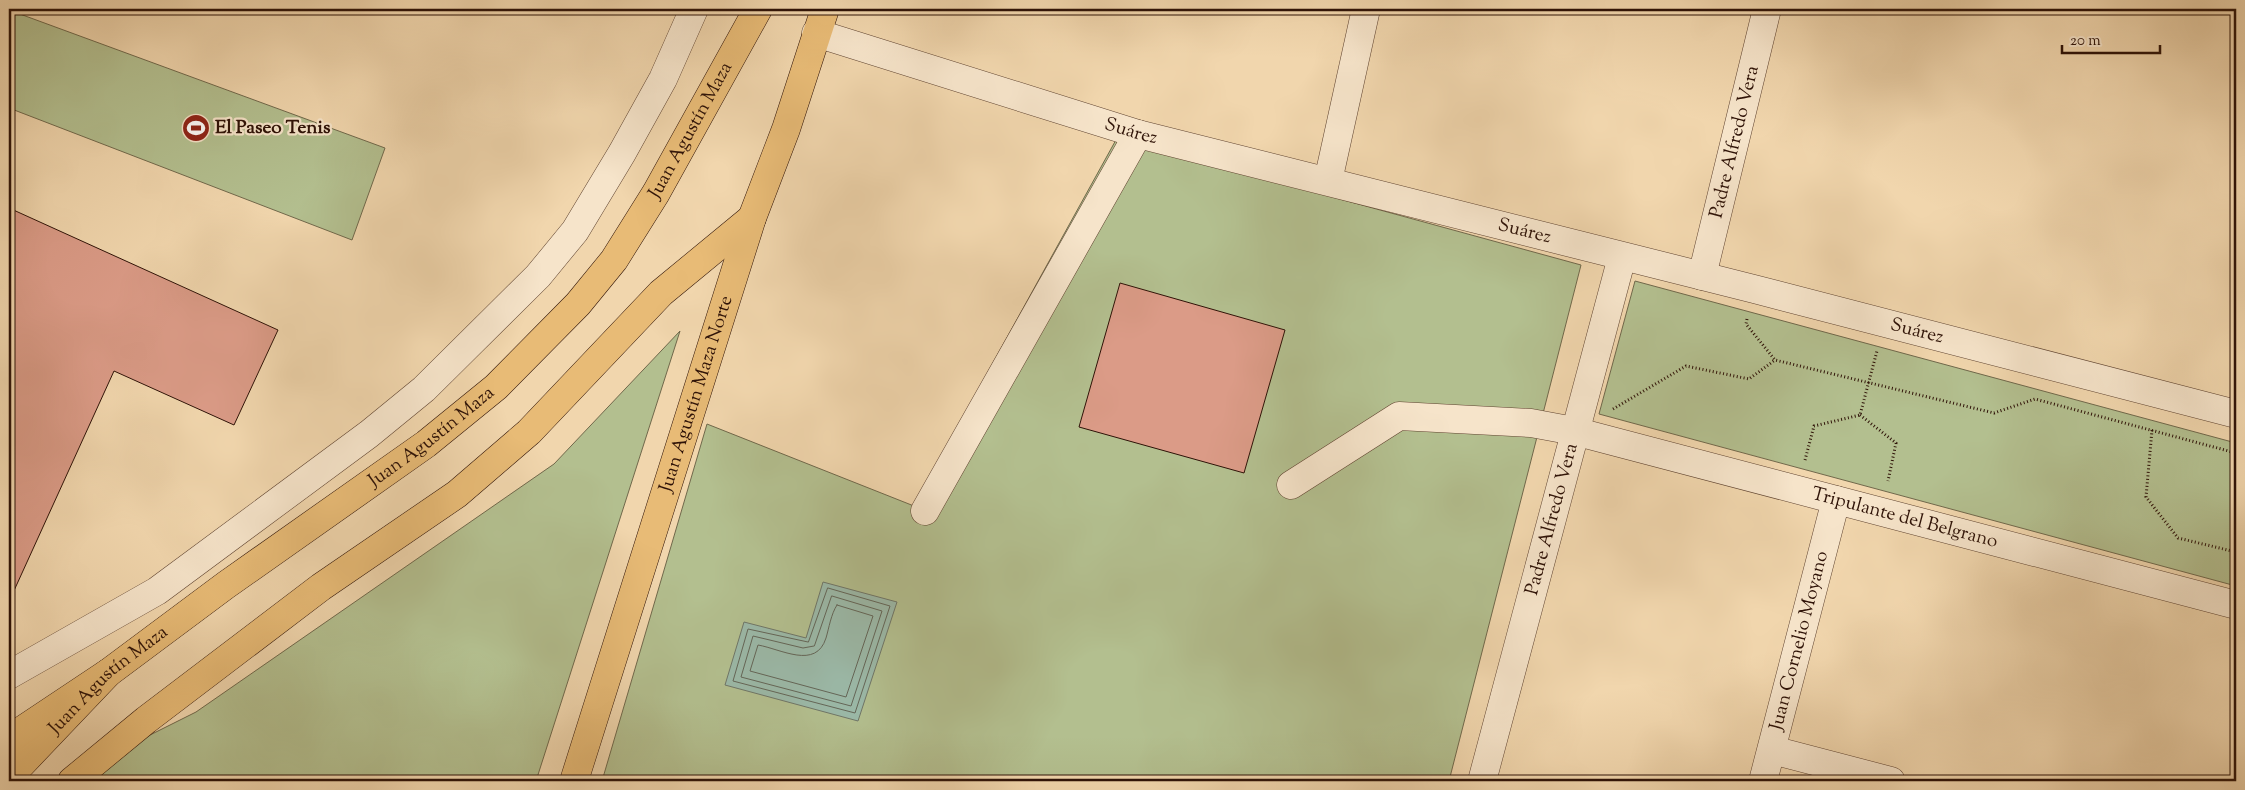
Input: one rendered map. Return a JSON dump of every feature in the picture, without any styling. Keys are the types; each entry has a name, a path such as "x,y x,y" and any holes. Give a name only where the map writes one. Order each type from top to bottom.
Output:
{"main road":[{"name":"Juan Agustín Maza","path":"9,777 108,673 226,586 426,444 496,387 578,304 614,260 656,193 758,9"},
{"name":"Juan Agustín Maza Norte","path":"574,781 752,218 786,129 820,21"},
{"path":"72,781 146,720 321,587 457,494 529,432 661,293 752,218"},
{"path":"9,738 108,673"}],"street":[{"path":"9,675 156,591 369,434 424,389 538,276 575,231 622,153 663,79 694,9"},
{"path":"1328,182 1366,9"},
{"name":"Padre Alfredo Vera","path":"1702,276 1767,9"},
{"name":"Suárez","path":"820,21 1138,134 1754,289 2236,414"},
{"path":"925,511 1138,134"},
{"name":"Padre Alfredo Vera","path":"1482,781 1622,257"},
{"name":"Tripulante del Belgrano","path":"1291,485 1399,416 1531,423 1574,431 2236,605"},
{"name":"Juan Cornelio Moyano","path":"1763,781 1836,500"},
{"path":"1772,750 1891,781"}],"path":[{"path":"1754,289 1746,324 1775,360 1994,412 2035,399 2236,452"},
{"path":"1860,415 1884,324"},
{"path":"1574,431 1686,366 1749,379 1775,360"},
{"path":"1796,490 1814,426 1860,415"},
{"path":"1860,415 1896,443 1882,512"},
{"path":"2152,430 2146,497 2178,538 2236,552"}],"green space":[{"name":"El Paseo Tenis","path":"9,10 385,148 352,240 9,108"},
{"path":"1117,138 1581,265 1449,781 602,781 707,424 914,506"},
{"path":"1635,281 2236,443 2236,586 1599,414"},
{"path":"680,331 536,781 58,781 196,712 554,464"}],"water":[{"path":"823,582 897,602 858,721 725,685 744,622 806,638"}],"building":[{"path":"9,208 278,330 234,425 114,371 12,595 9,593"},
{"path":"1120,283 1285,330 1244,473 1079,427"}],"place":[{"name":"El Paseo Tenis","path":"196,128"}]}
